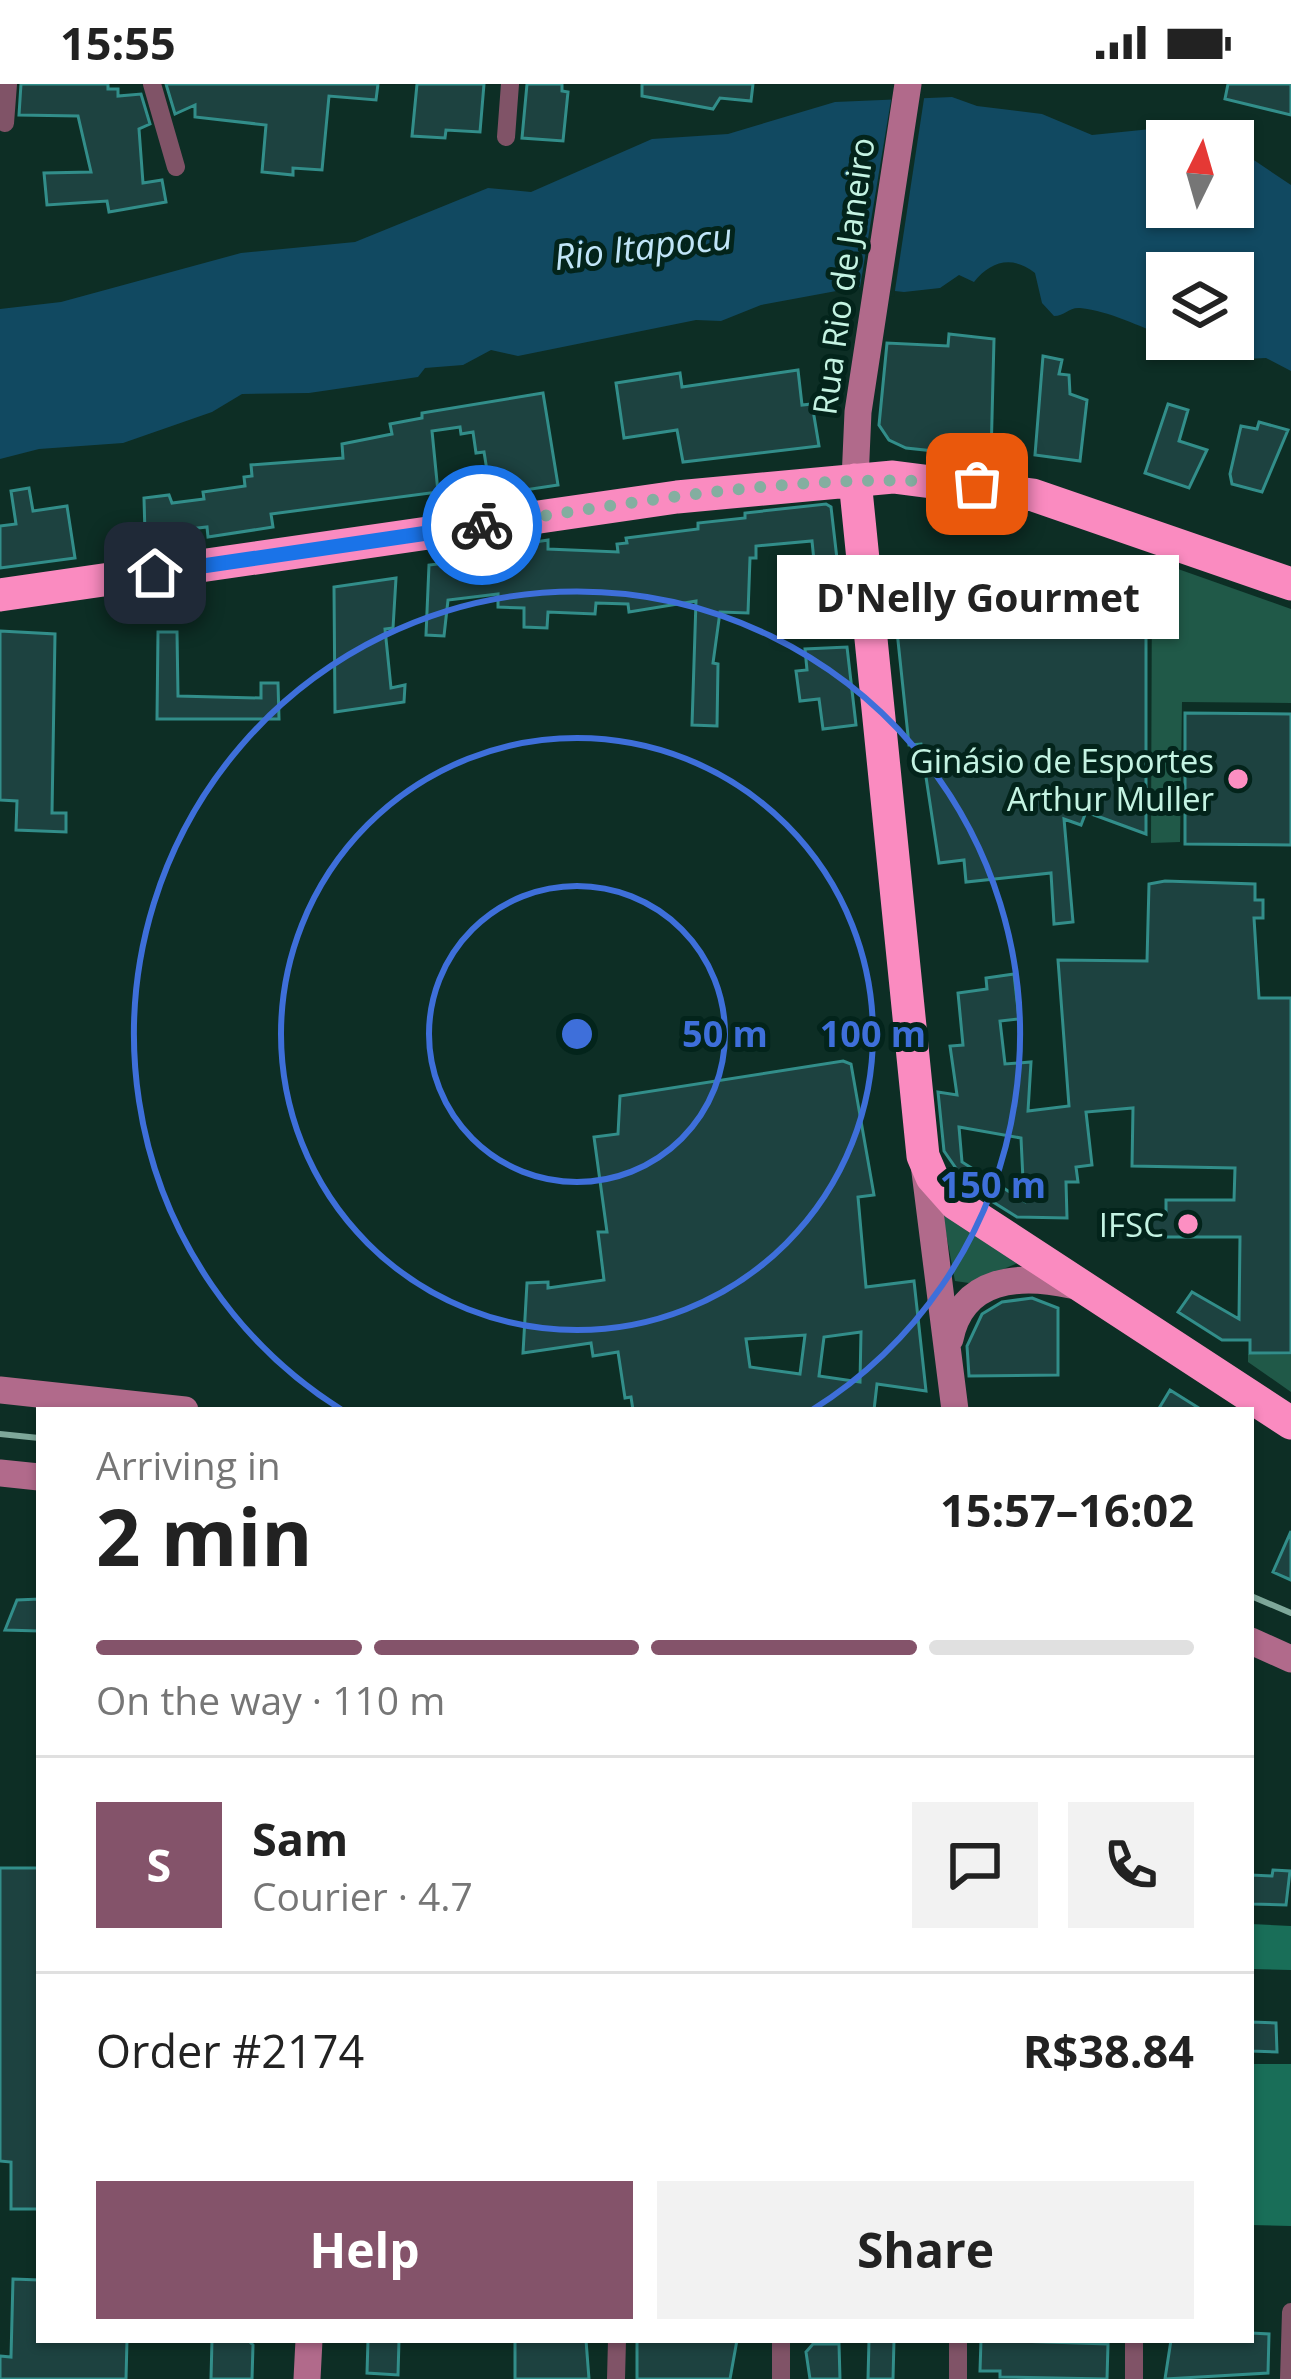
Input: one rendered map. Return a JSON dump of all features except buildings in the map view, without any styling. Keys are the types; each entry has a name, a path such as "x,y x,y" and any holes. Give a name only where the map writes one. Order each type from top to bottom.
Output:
{"highway":[{"path":"0,595 677,496 906,477 1033,495 1291,584"},
{"path":"855,480 923,1156 932,1178 956,1204 1291,1423"}],"street":[{"path":"4,123 8,84"},
{"path":"152,84 176,167"},
{"path":"506,136 510,84"},
{"name":"Rua Rio de Janeiro","path":"855,480 868,344 908,84"},
{"path":"923,1156 955,1407"},
{"path":"938,1276 955,1294 978,1293 1023,1277 1086,1289"},
{"path":"948,1349 955,1320 978,1293"},
{"path":"0,1390 157,1407"},
{"path":"0,1473 36,1477"},
{"path":"1254,1642 1291,1659"},
{"path":"1289,2379 1291,2312"},
{"path":"308,2379 309,2343"},
{"path":"616,2379 617,2343"},
{"path":"781,2343 781,2379"},
{"path":"958,2343 958,2379"},
{"path":"1134,2343 1134,2379"}],"green space":[{"path":"1152,569 1178,569 1291,609 1291,703 1182,702 1180,842 1151,843"},
{"path":"941,1207 1028,1259 969,1283 955,1281"},
{"path":"1248,1354 1291,1355 1291,1392 1248,1362"},
{"path":"1254,1924 1291,1926 1291,1970 1254,1969"},
{"path":"1254,2064 1291,2064 1291,2226 1254,2225"}],"water":[{"name":"Rio Itapocu","path":"952,97 977,106 1042,114 1092,135 1146,130 1146,228 1254,228 1254,160 1291,185 1291,371 1266,358 1254,359 1254,252 1146,252 1146,328 1076,308 1054,316 1042,303 1035,273 1010,262 987,269 974,282 959,275 940,288 904,292 858,287 761,305 721,321 696,320 518,356 491,350 463,365 425,368 418,377 309,393 242,394 212,412 123,443 39,449 0,459 0,309 61,302 241,253 355,242 488,188 531,192 652,139 728,134 835,102"}],"pier":[{"path":"925,92 894,297 859,293 892,94"}],"railway":[{"path":"0,1434 36,1438"},
{"path":"1254,1597 1291,1613"}],"way so far":[{"path":"482,525 677,496 804,484 906,477 977,484"}],"place":[{"name":"D'Nelly Gourmet","path":"977,484"},
{"name":"Ginásio de Esportes Arthur Muller","path":"1238,779"},
{"name":"IFSC","path":"1188,1224"}],"route":[{"path":"155,573 482,525"}]}
